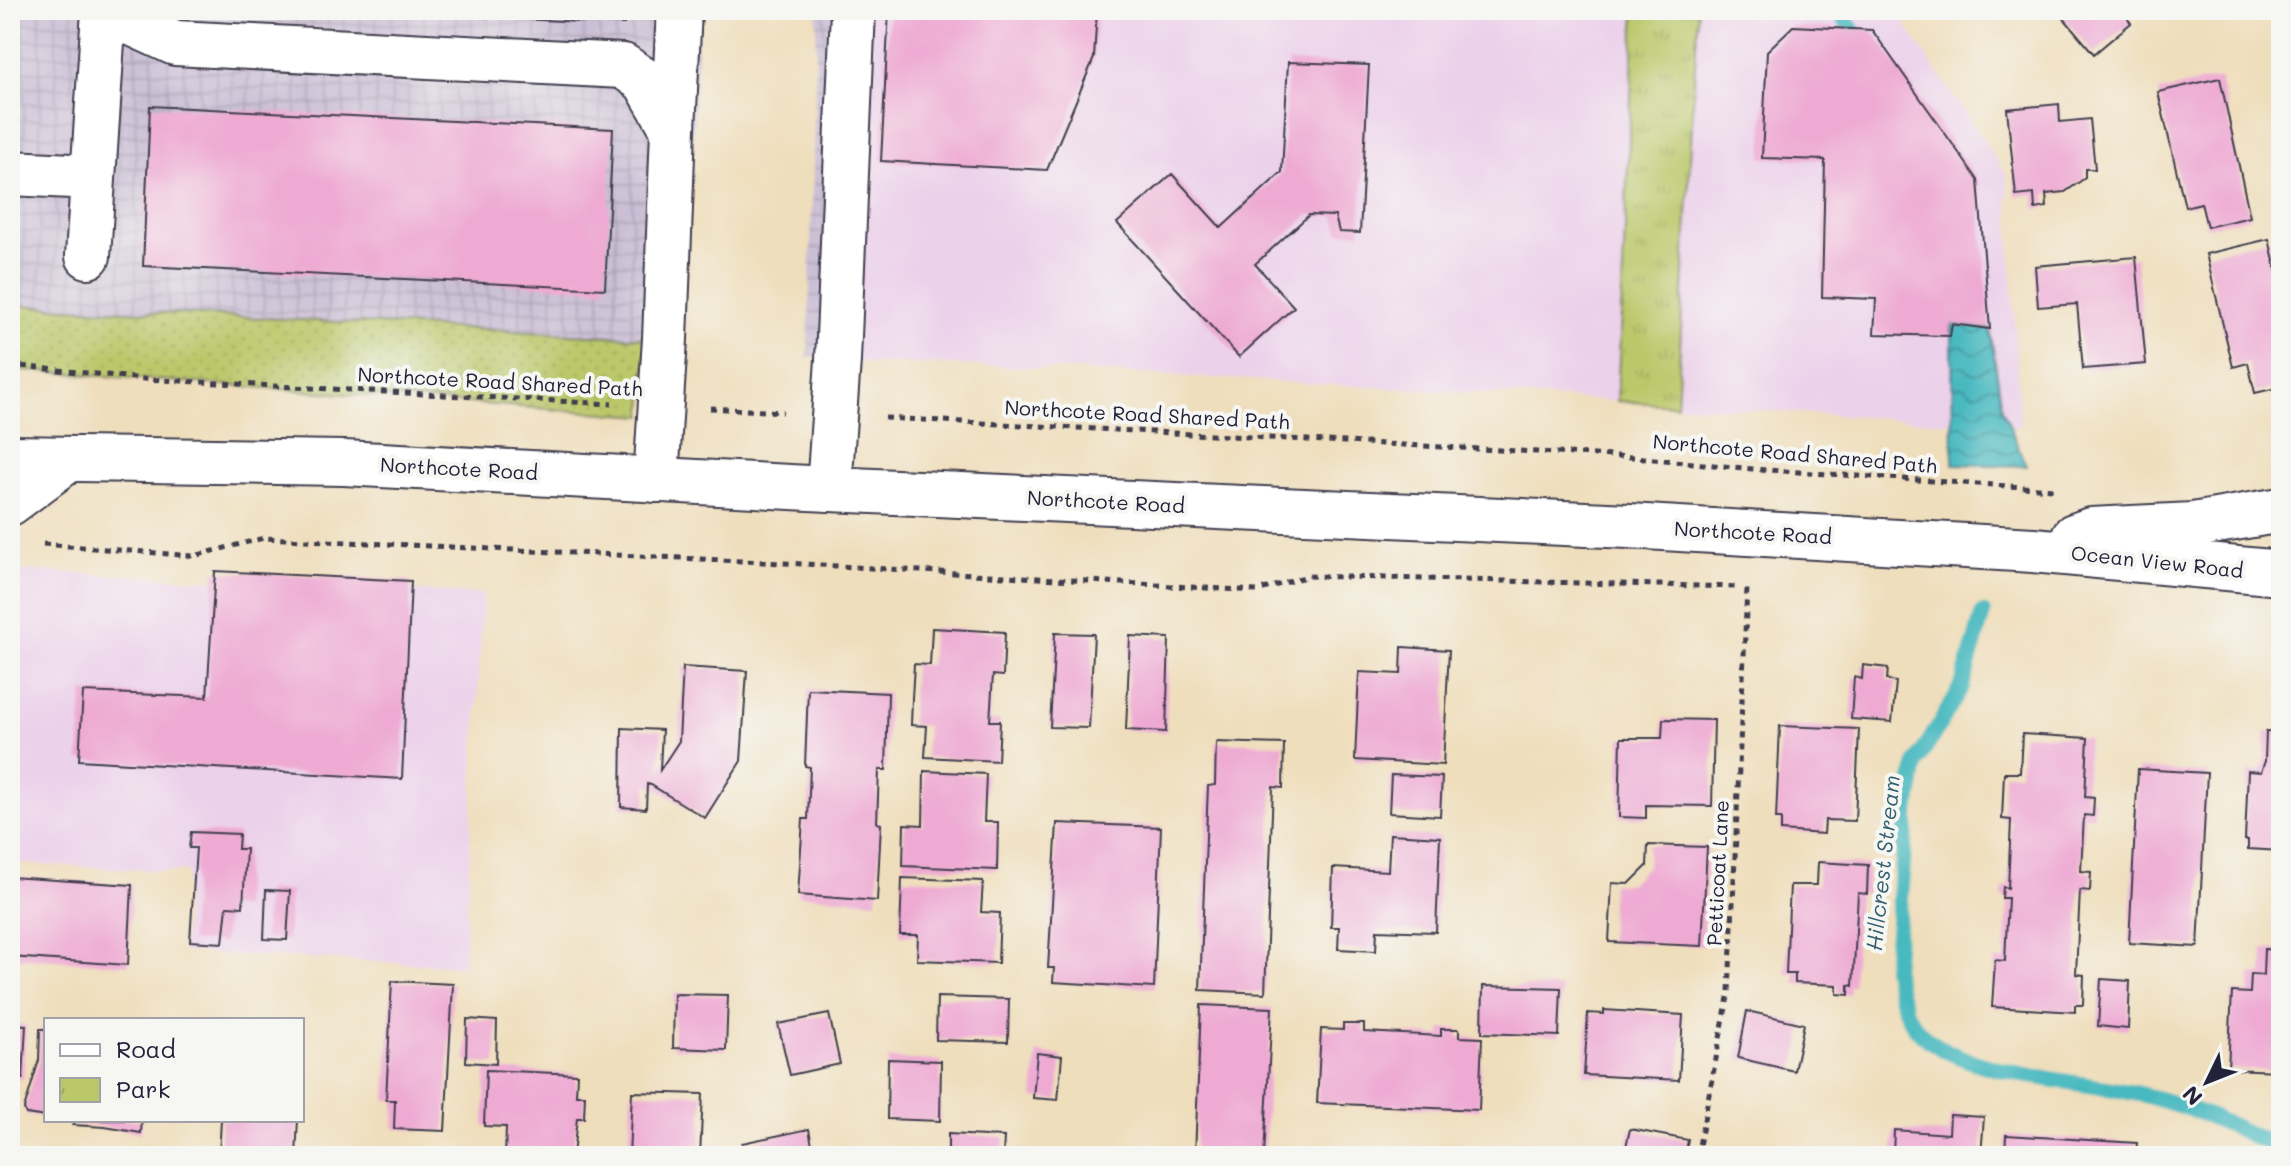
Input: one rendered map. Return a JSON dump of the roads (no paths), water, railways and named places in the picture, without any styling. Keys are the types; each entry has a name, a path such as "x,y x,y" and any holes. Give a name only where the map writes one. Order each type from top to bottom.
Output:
{"main road":[{"path":"88,256 104,10 175,43 623,66 645,81 673,129"},
{"path":"656,480 679,10"},
{"path":"829,489 853,10"},
{"path":"10,173 93,177"},
{"name":"Northcote Road","path":"12,457 344,463 1629,526 2033,550 2091,530 2193,525 2281,510"},
{"path":"10,503 68,460"},
{"name":"Ocean View Road","path":"2033,550 2281,573"}],"water":[{"path":"1952,324 1990,329 2002,408 2026,466 1953,464"}],"waterway":[{"name":"Hillcrest Stream","path":"1837,10 1852,29"},
{"name":"Hillcrest Stream","path":"1983,613 1962,686 1916,764 1907,815 1894,969 1900,996 1911,1021 1929,1040 1955,1055 1986,1066 2151,1097 2218,1120 2281,1150"}]}
